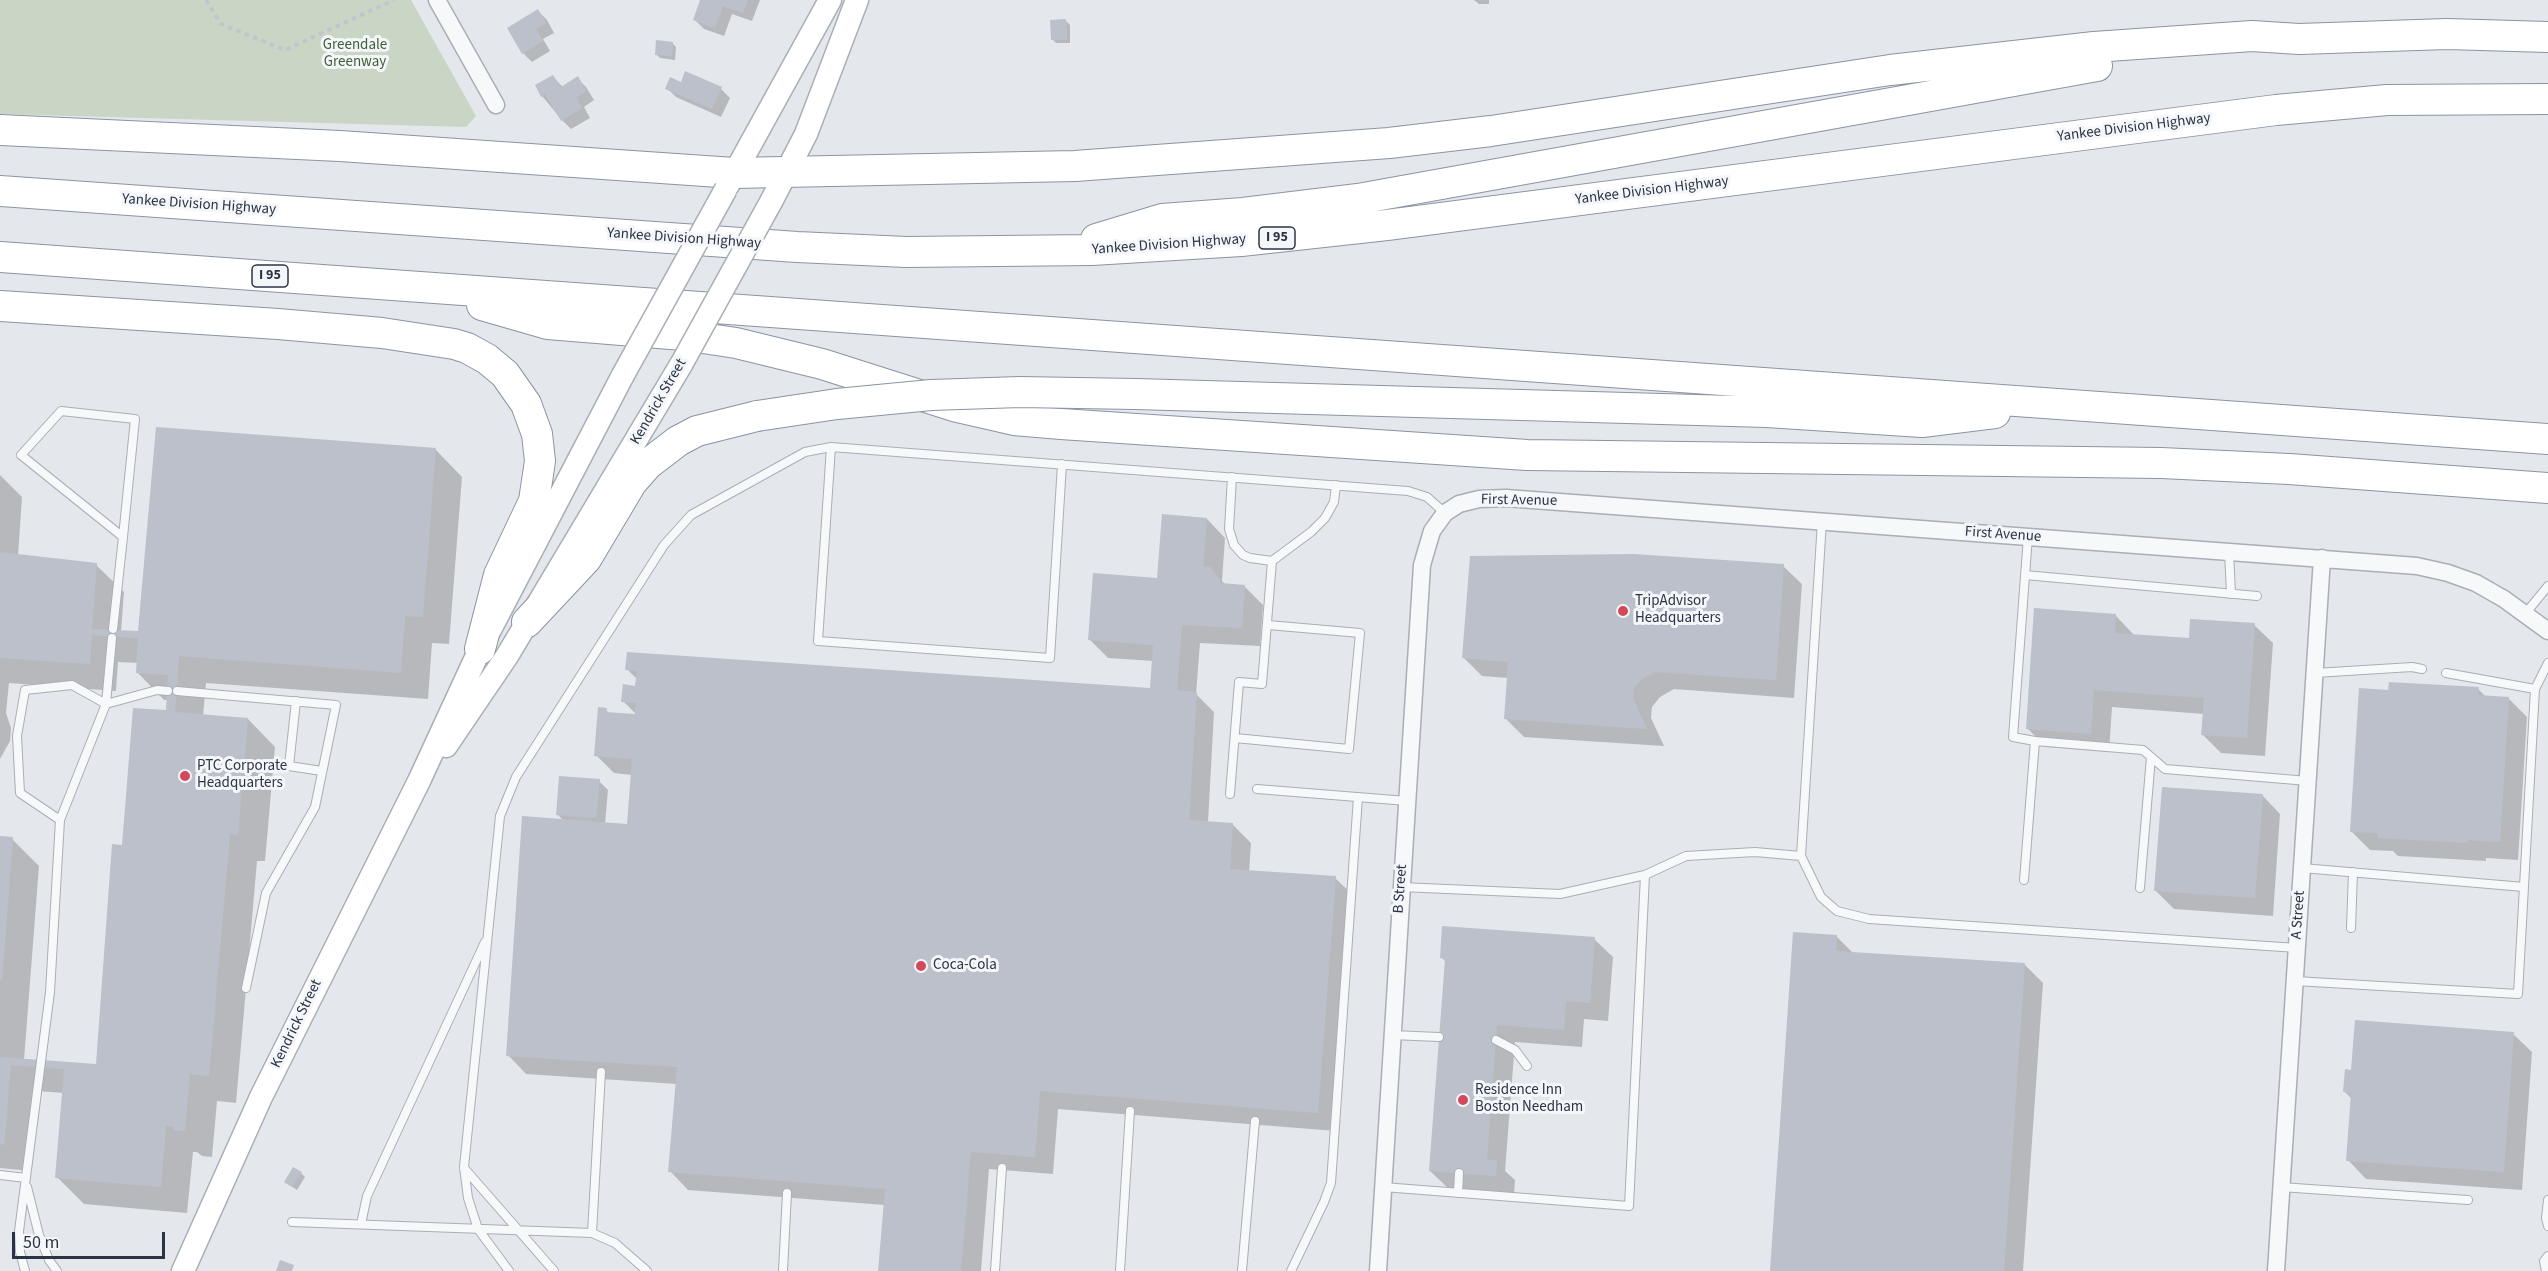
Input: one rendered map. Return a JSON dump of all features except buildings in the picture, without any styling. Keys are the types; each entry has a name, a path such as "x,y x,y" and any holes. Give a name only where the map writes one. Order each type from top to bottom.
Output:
{"highway":[{"path":"0,129 340,146 730,181 786,173 1101,165 1389,142 1568,120 1792,84 1975,59 2115,45 2252,36 2299,39 2438,34 2548,37"},
{"path":"1055,251 1162,219 1253,212 1358,199 2037,75 2299,39"},
{"name":"Yankee Division Highway","path":"0,191 797,247 906,252 1055,251 1166,247 1324,232 2276,110 2387,100 2548,99"},
{"name":"I 95","path":"0,257 2548,438"},
{"path":"424,288 548,324 682,334 759,348 822,364 939,403 1014,420 1053,424 1536,456 2161,463 2300,470 2548,488"},
{"path":"0,306 382,333 454,344 487,359 504,374 526,404 537,434 540,460 534,501 499,575 480,649"},
{"path":"527,622 586,559 628,487 648,464 678,441 697,431 757,416 857,401 931,395 1020,392 1135,394 1767,412 1922,422 2062,404"}],"main road":[{"name":"Kendrick Street","path":"186,1269 300,1017 419,781 480,649 623,375 830,0"},
{"name":"Kendrick Street","path":"419,781 470,714 682,363 806,134 857,0"}],"street":[{"path":"437,0 496,105"},
{"name":"First Avenue","path":"1445,513 1469,501 1506,498 2417,566 2448,573 2490,591 2548,631"},
{"name":"B Street","path":"1378,1271 1424,553 1432,531 1445,513"},
{"name":"A Street","path":"2276,1271 2322,558"}],"lane":[{"path":"25,1271 19,1242 49,1002 60,820 106,704 113,633 123,537 135,419 60,411 21,455 123,537"},
{"path":"831,447 818,641 1050,658 1062,464"},
{"path":"509,1271 478,1228 468,1198 464,1167 499,822 510,790 664,544 682,523 702,507 805,452 831,447 1418,493 1445,513"},
{"path":"1232,477 1229,529 1234,545 1243,555 1250,558 1272,561 1311,532 1325,518 1334,502 1336,485"},
{"path":"1822,521 1801,856 1821,897 1837,911 1869,919 2297,948"},
{"path":"2028,537 2013,737 2143,750 2165,769 2308,781"},
{"path":"2229,551 2231,594"},
{"path":"1230,794 1239,682 1262,684 1272,561"},
{"path":"2025,575 2257,596"},
{"path":"2525,614 2548,586"},
{"path":"1235,738 1349,749 1360,633 1268,625"},
{"path":"2295,981 2518,994 2535,689 2548,663"},
{"path":"2315,673 2412,667 2422,669"},
{"path":"2446,673 2535,689"},
{"path":"60,820 20,793 17,736 25,690 72,685 106,704 157,690 336,705 315,807 266,893 246,988"},
{"path":"296,701 289,766 322,771"},
{"path":"2024,880 2035,741"},
{"path":"2139,888 2151,757"},
{"path":"1257,789 1407,801"},
{"path":"1291,1271 1331,1183 1358,797"},
{"path":"1401,887 1560,894 1645,875 1686,856 1755,852 1801,856"},
{"path":"2302,868 2524,887"},
{"path":"2351,928 2353,872"},
{"path":"1383,1187 1629,1206 1645,875"},
{"path":"361,1224 367,1196 488,936"},
{"path":"1392,1035 1439,1036"},
{"path":"1496,1040 1515,1050 1527,1066"},
{"path":"592,1233 601,1072"},
{"path":"1120,1271 1130,1111"},
{"path":"1242,1271 1255,1121"},
{"path":"464,1167 554,1271"},
{"path":"995,1271 1002,1168"},
{"path":"1458,1193 1459,1173"},
{"path":"0,1175 26,1178"},
{"path":"26,1178 39,1235 49,1260 57,1271"},
{"path":"2281,1187 2468,1200"},
{"path":"783,1271 787,1193"},
{"path":"2548,1200 2546,1218 2548,1226"},
{"path":"292,1222 592,1233 615,1243 647,1271"},
{"path":"2546,1271 2544,1261 2548,1256"}],"path":[{"path":"206,0 221,24 285,50 394,0"}],"green space":[{"name":"Greendale Greenway","path":"0,0 411,0 476,116 466,127 0,114"}],"place":[{"name":"TripAdvisor Headquarters","path":"1623,611"},
{"name":"PTC Corporate Headquarters","path":"185,776"},
{"name":"Coca-Cola","path":"921,966"},
{"name":"Residence Inn Boston Needham","path":"1463,1100"}]}
